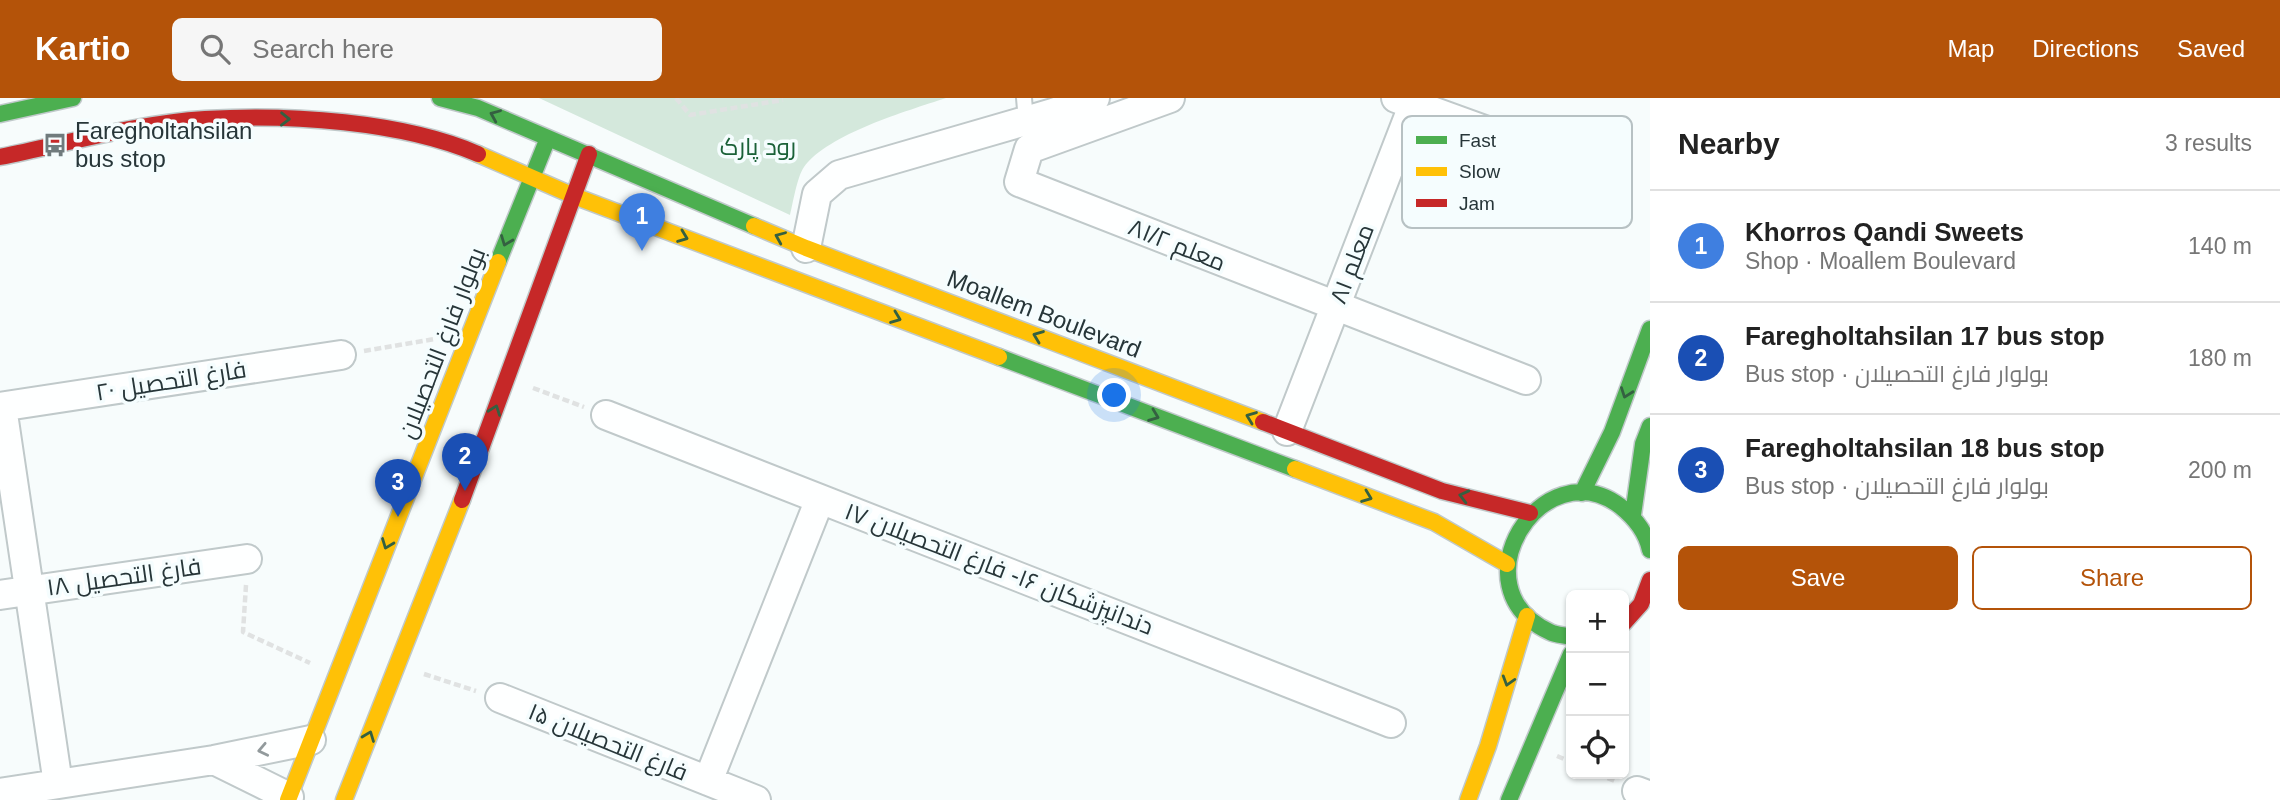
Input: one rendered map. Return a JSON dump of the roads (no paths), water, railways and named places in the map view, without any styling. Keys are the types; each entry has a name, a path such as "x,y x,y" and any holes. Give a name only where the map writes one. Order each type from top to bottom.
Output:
{"main road":[{"path":"0,114 73,98"},
{"name":"Moallem Boulevard","path":"440,98 478,108 806,248 1442,491 1530,513"},
{"path":"0,157 132,130 204,119 292,119 383,126 462,147 574,196 1434,522 1507,564"},
{"name":"بولوار فارغ التحصیلان","path":"288,798 548,138"},
{"path":"344,800 589,154"},
{"path":"1582,493 1612,432 1650,329"},
{"path":"1633,515 1643,444 1650,426"},
{"path":"1566,636 1551,632 1527,616 1512,592 1507,564 1513,536 1530,513 1554,498 1582,493 1610,499 1633,515 1649,543"},
{"path":"1629,618 1647,595 1650,580"},
{"path":"1468,800 1488,746 1527,616"},
{"path":"1629,620 1650,623"},
{"path":"1509,800 1566,665"}],"street":[{"path":"806,248 817,194 839,176 1025,110 1095,98"},
{"name":"معلم ۸۱/۲","path":"1170,98 1029,149 1019,182 1526,380"},
{"path":"1409,100 1452,116"},
{"name":"معلم ۸۱","path":"1287,431 1402,120"},
{"name":"فارغ التحصیل ۲۰","path":"1,407 341,355"},
{"path":"1,407 58,784"},
{"name":"دندانپزشکان ۱۶- فارغ التحصیلان ۱۷","path":"606,415 1391,723"},
{"path":"708,781 820,499"},
{"name":"فارغ التحصیل ۱۸","path":"0,595 247,559"},
{"name":"فارغ التحصیلان ۱۵","path":"500,698 756,800"},
{"path":"0,793 214,760 311,740"},
{"path":"214,760 288,798"}],"place":[{"name":"Faregholtahsilan bus stop","path":"55,145"},
{"name":"Khorros Qandi Sweets","path":"642,251"},
{"name":"Faregholtahsilan 17 bus stop","path":"465,491"},
{"name":"Faregholtahsilan 18 bus stop","path":"398,517"}],"park label":[{"name":"رود پارک","path":"758,147"}]}
